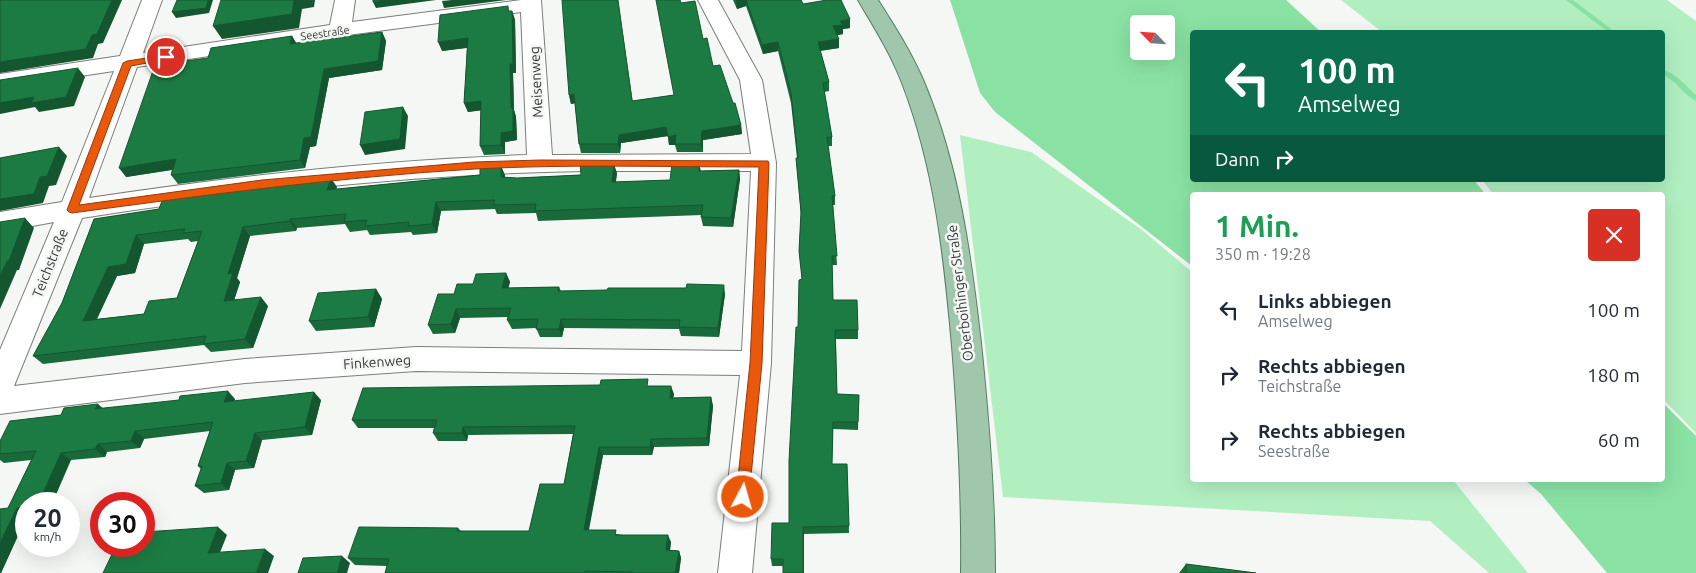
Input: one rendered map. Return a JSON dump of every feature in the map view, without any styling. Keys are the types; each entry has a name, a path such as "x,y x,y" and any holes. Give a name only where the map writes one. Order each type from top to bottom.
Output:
{"main road":[{"name":"Oberboihinger Straße","path":"868,0 883,22 906,64 932,129 943,175 960,269 974,420 978,573"}],"street":[{"name":"Teichstraße","path":"0,385 72,210 152,0"},
{"path":"340,30 345,0"},
{"path":"708,0 752,80 764,163 756,363 735,573"},
{"name":"Seestraße","path":"0,82 531,3"},
{"name":"Meisenweg","path":"531,3 540,163"},
{"path":"0,222 72,210 262,184 474,166 540,163 764,163"},
{"name":"Finkenweg","path":"0,401 245,371 416,359 756,363"}],"shaded area":[{"path":"950,0 1286,0 1319,30 1190,30 1190,182 1476,182 1484,192 1190,192 1190,264 995,112 980,93"},
{"path":"1341,0 1667,0 1696,21 1696,433 1665,401 1665,192 1492,192 1484,182 1665,182 1665,30 1379,30"},
{"path":"960,135 1031,152 1142,230 1190,270 1190,482 1455,482 1528,573 1489,573 1430,521 1003,497"},
{"path":"1665,405 1696,436 1696,573 1607,573 1541,494 1527,482 1665,482"}],"building":[{"path":"0,0 112,0 97,34 92,35 86,49 0,62"},
{"path":"177,0 208,0 206,8 172,12"},
{"path":"221,0 294,0 292,14 213,26"},
{"path":"562,0 618,0 632,101 674,95 656,0 680,0 681,3 695,1 703,39 707,38 713,66 720,65 733,103 735,103 741,125 702,131 701,144 675,144 676,135 668,137 666,127 619,135 618,144 579,144 574,94 569,95"},
{"path":"746,0 801,0 803,4 841,0 850,19 840,21 843,25 833,26 839,39 818,42 829,82 823,83 832,137 827,137 835,196 832,196 837,256 832,256 833,300 857,300 858,330 835,330 837,394 859,395 858,422 833,422 832,464 847,464 849,526 803,527 803,573 783,573 783,559 771,559 772,523 789,523 789,461 796,327 798,327 799,280 802,279 799,251 801,212 796,158 798,158 791,93 778,42 762,45"},
{"path":"508,6 508,11 512,11 513,64 510,64 513,131 501,133 501,145 480,146 481,101 464,103 468,38 438,42 440,15"},
{"path":"382,32 378,61 324,69 311,137 304,138 300,160 171,175 176,159 119,168 155,65 208,58 211,48 292,36 290,44"},
{"path":"78,68 66,97 31,103 34,97 0,103 0,80"},
{"path":"403,107 400,139 360,145 365,112"},
{"path":"59,147 47,176 40,177 34,194 0,199 0,158"},
{"path":"580,164 614,164 612,182 670,180 672,164 699,164 699,171 739,170 731,218 701,217 703,205 535,211 536,204 493,205 495,200 436,202 432,224 408,226 409,222 365,226 367,220 344,222 346,214 290,219 290,221 243,227 228,274 233,273 224,301 261,297 245,339 203,344 206,336 33,356 62,303 94,219 159,209 163,198 331,178 327,190 480,175 480,167 501,166 501,177 581,175","holes":["185,229 183,233 202,231 177,298 149,301 144,314 83,321 108,267 126,264 136,235"]},
{"path":"25,218 9,261 7,261 0,276 0,222"},
{"path":"506,273 502,288 559,287 558,291 607,290 608,288 686,288 687,284 724,285 718,328 679,327 680,320 561,319 559,329 536,329 538,319 507,320 511,308 456,309 451,324 428,325 438,294 454,294 457,284 473,284 476,274"},
{"path":"376,289 368,317 309,321 318,293"},
{"path":"648,379 647,386 671,386 670,398 711,397 707,438 651,439 650,447 599,447 584,530 616,530 615,535 668,535 666,550 679,551 675,573 585,571 585,573 385,573 389,559 348,558 359,527 458,528 457,531 529,531 540,484 564,484 575,426 463,427 462,433 433,433 437,420 352,420 363,388 600,385 601,380"},
{"path":"228,391 224,402 314,392 305,427 255,433 246,461 227,463 221,483 195,486 202,466 198,466 213,422 135,431 131,441 98,444 95,449 61,453 43,492 16,492 36,451 0,454 0,441 10,421 61,415 64,408 98,404 95,409 179,400 180,396"},
{"path":"15,494 15,512 0,543 0,509 8,508"},
{"path":"218,527 208,553 265,549 256,573 103,573 111,557 155,557 155,531"},
{"path":"342,556 337,573 298,573 303,558"},
{"path":"1186,564 1256,573 1186,573"}],"waterway":[{"path":"1569,0 1609,30"},
{"path":"1665,72 1676,79 1696,99"}],"route":[{"path":"166,57 127,63 72,210 262,184 474,166 540,163 764,163 756,363 743,497"}]}
